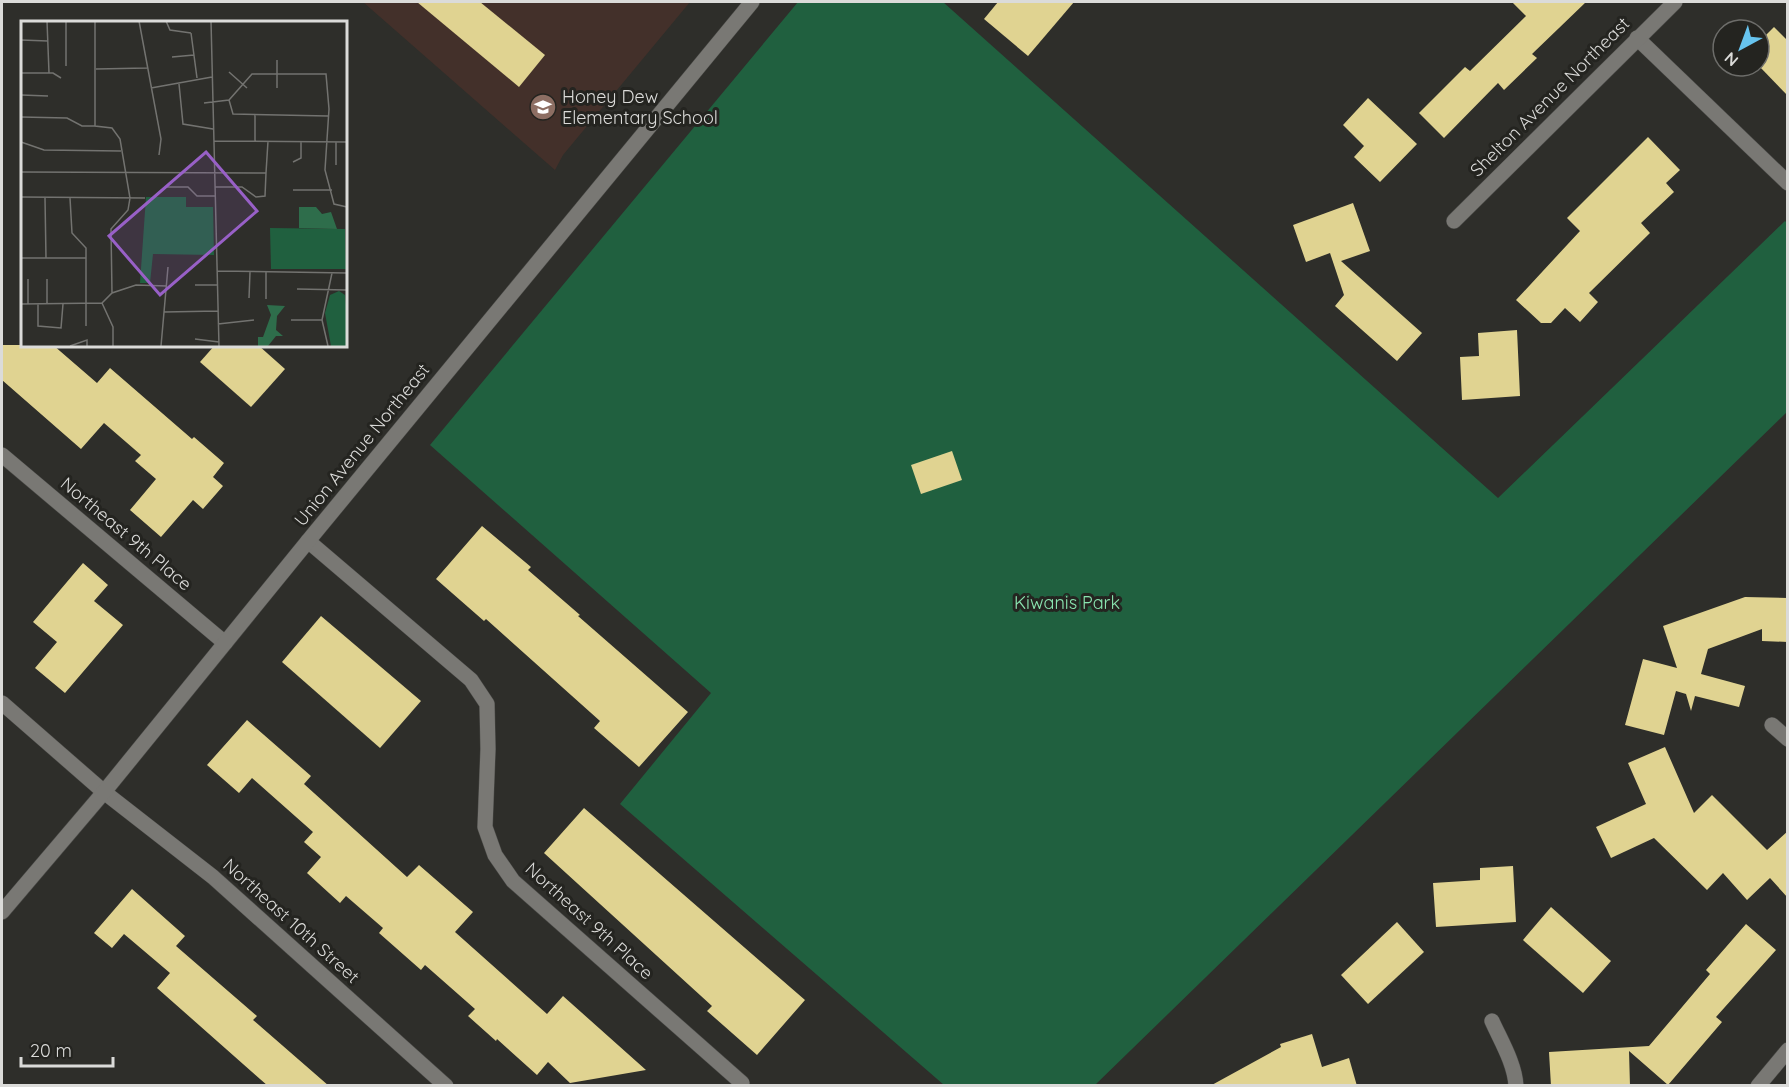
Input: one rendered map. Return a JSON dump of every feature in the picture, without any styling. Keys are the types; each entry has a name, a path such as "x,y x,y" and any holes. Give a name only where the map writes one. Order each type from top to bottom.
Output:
{"street":[{"name":"Union Avenue Northeast","path":"2,912 104,792 752,2"},
{"name":"Shelton Avenue Northeast","path":"1454,221 1675,2"},
{"path":"1637,38 1788,183"},
{"name":"Northeast 9th Place","path":"2,455 225,643"},
{"name":"Northeast 9th Place","path":"308,541 471,680 487,704 485,827 495,855 513,881 742,1083"},
{"name":"Northeast 10th Street","path":"2,703 104,792 213,877 446,1086"},
{"path":"1772,725 1788,739"},
{"path":"1492,1021 1507,1054 1516,1086"},
{"path":"1758,1086 1788,1050"}],"shaded area":[{"name":"Honey Dew Elementary School","path":"363,2 690,2 563,155 555,170"}],"green space":[{"name":"Kiwanis Park","path":"798,2 943,2 1498,498 1785,221 1787,223 1787,412 1095,1085 944,1085 620,804 711,693 430,445"}],"building":[{"path":"417,2 480,2 545,55 519,87"},
{"path":"998,2 1074,2 1028,56 984,19"},
{"path":"1512,2 1586,2 1532,54 1537,58 1504,90 1498,83 1444,138 1419,113 1465,67 1470,71 1526,16"},
{"path":"1774,27 1788,41 1788,96 1771,78 1771,30"},
{"path":"1368,98 1417,144 1380,182 1354,157 1364,146 1343,125"},
{"path":"1648,137 1680,170 1666,183 1674,192 1641,223 1650,233 1589,293 1598,302 1580,322 1565,308 1551,323 1541,323 1516,300 1580,231 1567,218"},
{"path":"1353,203 1370,251 1341,261 1422,333 1397,361 1335,306 1344,295 1330,253 1306,262 1293,225"},
{"path":"1517,330 1520,396 1462,400 1460,357 1479,356 1478,333"},
{"path":"2,345 54,346 97,383 110,368 192,439 194,437 224,463 213,477 223,486 203,509 193,500 161,537 130,510 156,479 135,461 141,455 104,423 81,449 2,380"},
{"path":"214,346 259,346 285,369 251,407 200,362"},
{"path":"952,451 962,480 921,494 911,465"},
{"path":"482,526 531,567 528,570 580,615 578,616 688,712 639,767 594,728 600,721 486,619 484,621 436,579"},
{"path":"83,563 108,585 94,601 123,625 65,693 35,668 57,642 33,622"},
{"path":"1745,597 1788,598 1788,642 1762,641 1762,629 1708,649 1701,674 1745,686 1739,707 1695,696 1691,711 1686,694 1676,691 1664,735 1625,725 1643,659 1677,668 1663,626"},
{"path":"321,616 421,701 380,748 282,662"},
{"path":"247,720 311,776 304,784 407,877 419,865 473,912 455,932 547,1014 563,996 646,1070 570,1083 548,1062 537,1075 497,1039 496,1041 468,1016 475,1009 425,965 421,970 379,933 383,928 346,896 340,903 307,873 321,857 304,842 313,832 252,778 239,793 207,765"},
{"path":"1665,747 1694,813 1712,795 1767,850 1788,831 1788,898 1770,878 1747,900 1723,873 1707,890 1654,838 1611,858 1596,827 1646,804 1628,763"},
{"path":"584,808 805,1000 757,1055 707,1011 712,1006 544,853"},
{"path":"1513,866 1516,922 1436,927 1433,883 1480,880 1480,868"},
{"path":"132,889 185,936 176,946 257,1016 253,1020 329,1086 268,1086 157,988 170,973 124,934 112,948 94,933"},
{"path":"1551,907 1611,961 1583,993 1523,940"},
{"path":"1397,922 1424,952 1368,1004 1341,975"},
{"path":"1746,924 1776,950 1716,1017 1722,1022 1668,1085 1629,1051 1630,1086 1551,1086 1549,1052 1649,1046 1710,974 1706,970"},
{"path":"1312,1034 1322,1067 1349,1058 1357,1086 1210,1086 1281,1047 1280,1044"}],"place":[{"name":"Honey Dew Elementary School","path":"543,107"}]}
